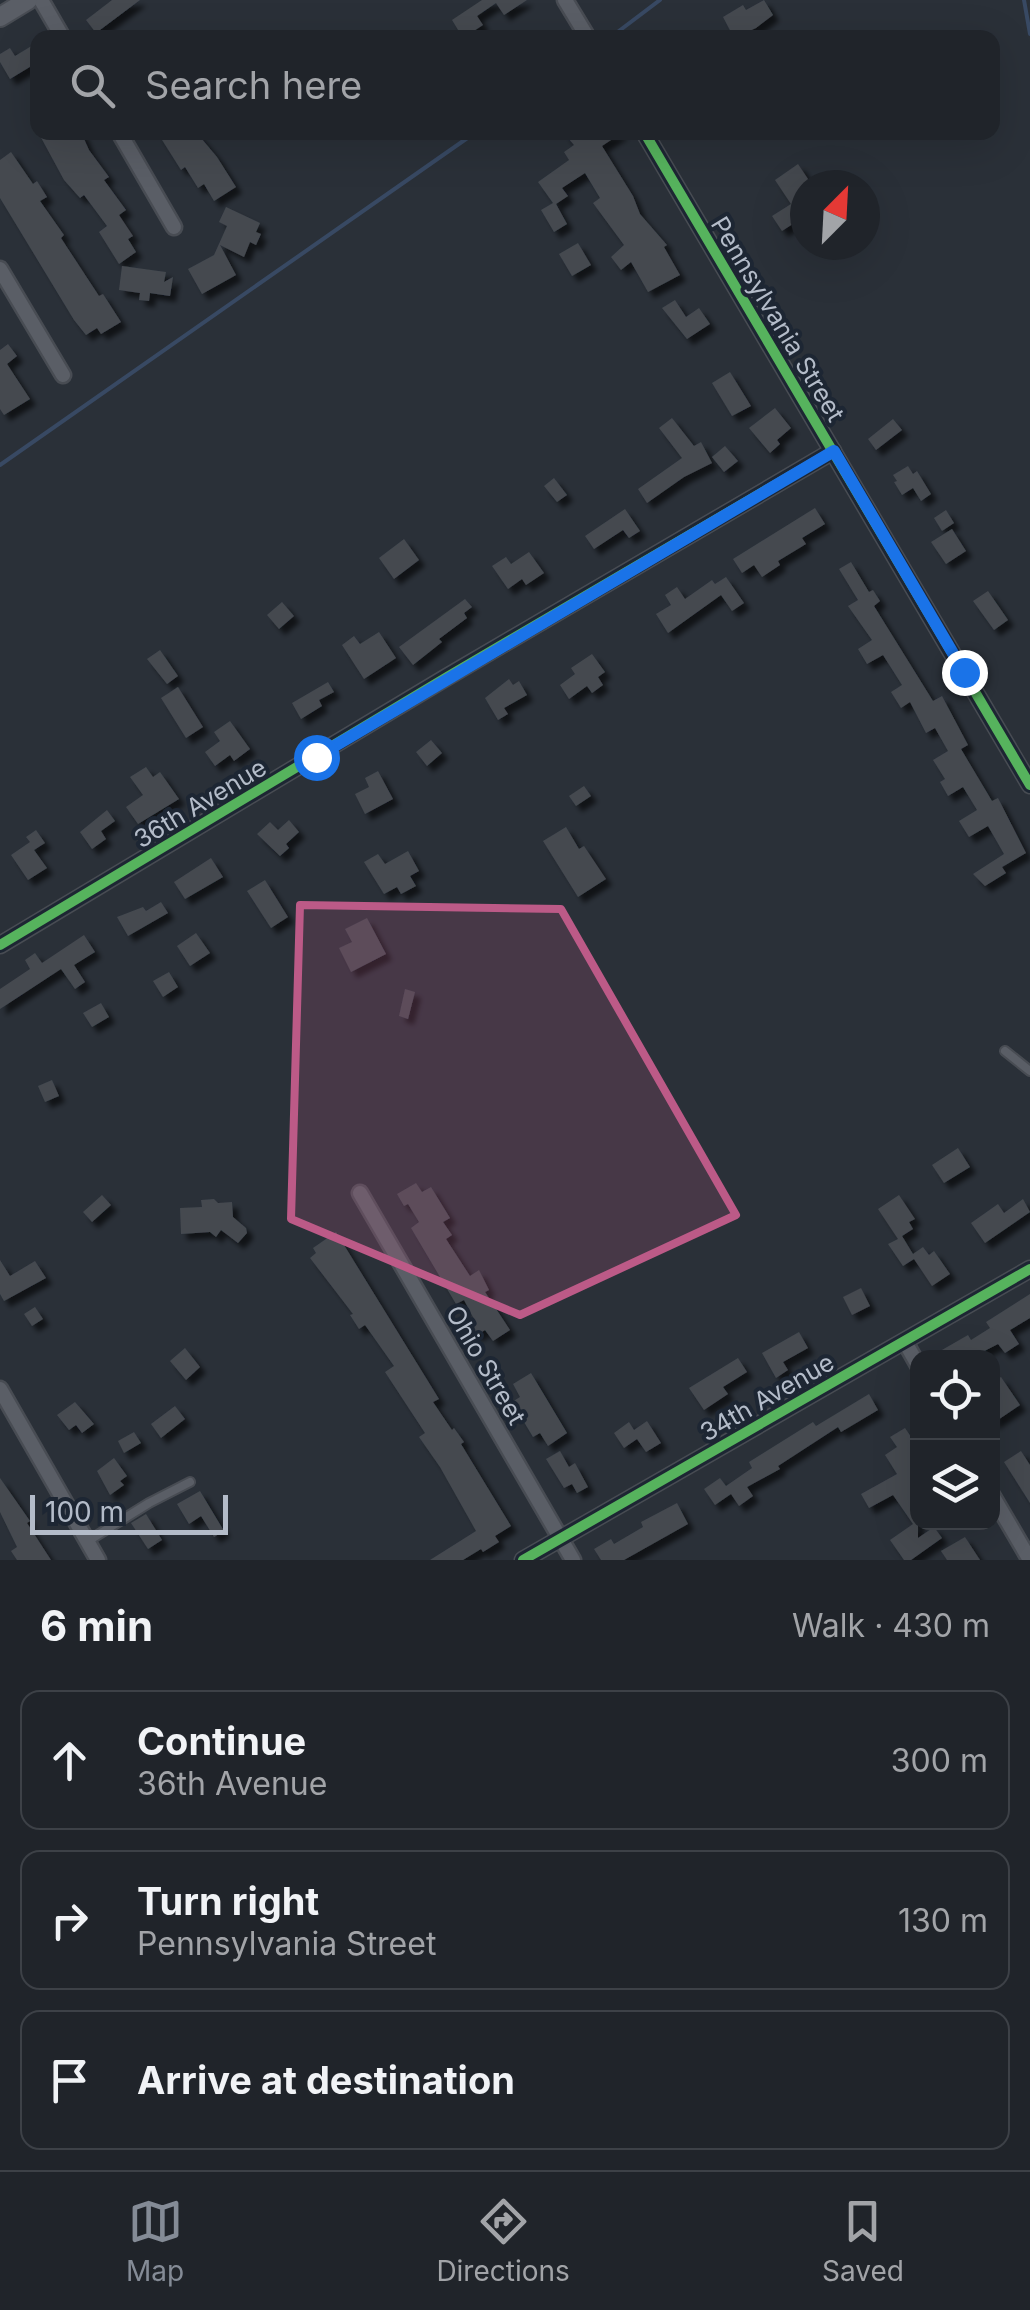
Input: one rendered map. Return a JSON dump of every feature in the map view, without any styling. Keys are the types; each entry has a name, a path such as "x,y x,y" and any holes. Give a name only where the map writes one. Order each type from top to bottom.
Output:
{"street":[{"path":"0,17 28,0"},
{"path":"42,0 59,30"},
{"path":"565,0 583,30"},
{"path":"124,140 174,227"},
{"name":"Pennsylvania Street","path":"649,140 1030,784"},
{"path":"0,268 64,376"},
{"name":"36th Avenue","path":"0,944 834,451"},
{"name":"Ohio Street","path":"360,1193 573,1560"},
{"name":"34th Avenue","path":"523,1560 1030,1269"},
{"path":"904,1342 910,1351"},
{"path":"0,1389 98,1560"},
{"path":"1000,1509 1030,1560"}],"lane":[{"path":"1005,1051 1030,1071"},
{"path":"88,1542 190,1482"}],"highlighted area":[{"path":"300,905 561,909 736,1215 520,1315 291,1219"}],"building":[{"path":"112,0 140,0 100,30 94,30 86,20"},
{"path":"482,0 527,0 504,15 496,3 477,16 483,25 475,30 458,30 452,20"},
{"path":"764,0 773,15 752,30 730,30 723,17 743,5 746,10"},
{"path":"30,47 30,67 10,79 0,54 10,48 15,56"},
{"path":"42,140 85,140 109,177 104,180 126,210 119,215 133,236 128,239 136,252 119,264 99,232 107,226 84,195 80,198 64,180"},
{"path":"162,140 203,140 236,187 214,201 204,184 198,188 185,167 181,170"},
{"path":"570,140 611,140 602,146 640,214 667,245 664,247 680,275 648,292 631,262 621,270 611,257 624,245 593,203 600,198 585,173 562,188 568,196 556,204 567,224 554,232 541,210 553,203 538,182 569,160 564,152 574,145"},
{"path":"11,152 33,184 37,181 47,197 40,201 64,235 61,238 121,322 101,334 97,328 86,335 74,320 0,198 0,160"},
{"path":"798,164 802,170 790,170 790,202 775,180"},
{"path":"790,205 790,226 782,231 772,216"},
{"path":"226,207 260,223 256,232 261,234 256,245 250,242 244,257 220,245 236,275 202,294 188,269 214,255 227,226 219,222"},
{"path":"578,243 591,265 572,276 559,254"},
{"path":"122,266 166,272 164,282 173,277 170,296 150,293 149,301 139,300 140,293 119,290"},
{"path":"675,300 686,317 699,308 710,324 687,339 662,308"},
{"path":"8,344 17,356 7,364 30,399 4,415 0,409 0,350"},
{"path":"730,372 751,406 732,416 712,383"},
{"path":"775,408 791,428 777,440 780,444 770,453 749,428"},
{"path":"672,418 694,446 701,442 712,463 647,503 638,489 682,458 659,428"},
{"path":"893,419 902,430 876,450 868,439"},
{"path":"725,446 738,461 724,472 712,457"},
{"path":"908,466 913,474 917,471 931,494 921,501 913,488 902,495 894,482 897,481 893,475"},
{"path":"554,478 567,495 557,502 544,486"},
{"path":"815,508 825,524 802,538 806,544 778,561 780,565 762,577 754,565 742,573 733,559"},
{"path":"625,509 640,531 629,538 623,530 594,549 585,536"},
{"path":"946,510 954,523 942,531 934,518"},
{"path":"952,529 966,551 946,564 931,542"},
{"path":"404,539 419,560 394,579 379,558"},
{"path":"529,552 544,573 526,585 522,579 508,589 492,566 506,557 511,564"},
{"path":"851,562 869,592 873,590 880,601 874,606 933,701 942,696 968,745 961,749 992,801 998,798 1026,853 1002,867 1006,873 985,886 973,874 1004,854 988,826 969,837 959,821 977,810 963,787 948,796 940,782 945,779 933,760 948,751 935,728 926,733 910,702 901,708 891,692 902,685 883,655 867,664 858,649 872,640 848,606 858,600 839,569"},
{"path":"726,577 744,603 732,611 721,595 668,633 656,614 671,605 665,595 677,587 685,599 712,580 715,584"},
{"path":"988,591 1008,620 994,630 973,601"},
{"path":"465,599 472,607 464,613 467,618 413,665 399,647"},
{"path":"282,602 294,616 279,629 267,615"},
{"path":"379,632 396,658 364,679 342,645 354,636 360,644"},
{"path":"160,650 178,676 167,684 147,659"},
{"path":"592,654 605,672 598,677 603,685 592,693 587,686 569,699 560,685 575,674 571,668"},
{"path":"509,679 513,685 519,681 527,695 504,708 508,714 498,720 485,698"},
{"path":"328,682 334,692 319,700 322,706 301,719 292,703"},
{"path":"178,687 203,727 186,738 161,698"},
{"path":"230,721 250,749 234,761 230,755 215,766 205,752 220,741 214,732"},
{"path":"431,740 442,753 427,766 416,752"},
{"path":"146,767 153,777 160,772 179,799 138,824 126,807 143,795 130,777"},
{"path":"378,771 393,799 365,814 355,794 369,787 365,778"},
{"path":"584,786 591,796 576,806 569,796"},
{"path":"107,810 115,821 101,831 106,839 92,849 80,832"},
{"path":"289,820 299,832 280,856 257,834 270,822 278,830"},
{"path":"566,827 579,849 584,846 606,879 578,897 543,841"},
{"path":"36,830 45,843 34,850 47,868 28,880 11,855 30,842 26,837"},
{"path":"408,851 419,871 410,876 416,886 401,894 397,887 384,894 364,862 378,854 385,864"},
{"path":"211,858 223,877 185,899 174,882"},
{"path":"265,880 288,917 271,928 247,891"},
{"path":"161,902 168,913 128,936 117,917 143,907 146,911"},
{"path":"367,918 386,954 351,972 339,948 352,942 345,929"},
{"path":"196,933 210,953 190,966 177,946"},
{"path":"84,935 95,952 74,965 85,982 75,989 61,969 0,1009 0,989 30,969 25,960 35,953 42,963"},
{"path":"169,972 178,987 163,997 153,981"},
{"path":"405,989 415,992 408,1019 399,1016"},
{"path":"101,1003 109,1017 92,1027 83,1013"},
{"path":"52,1080 59,1096 45,1102 38,1086"},
{"path":"958,1148 970,1167 944,1183 932,1165"},
{"path":"416,1183 422,1192 431,1187 450,1218 443,1222 452,1235 446,1239 470,1276 479,1270 489,1290 485,1292 510,1330 493,1341 485,1330 476,1336 467,1323 474,1319 464,1300 456,1304 411,1228 419,1222 397,1194"},
{"path":"102,1195 111,1205 92,1222 83,1212"},
{"path":"899,1195 915,1219 909,1222 913,1229 902,1236 913,1254 923,1247 929,1255 934,1251 950,1274 932,1286 914,1259 903,1266 888,1244 898,1239 878,1209"},
{"path":"214,1199 218,1203 232,1202 233,1217 247,1233 238,1243 221,1230 216,1237 210,1232 181,1234 180,1208 202,1207 201,1200"},
{"path":"1023,1199 1030,1212 985,1243 971,1223 998,1204 1004,1213"},
{"path":"336,1232 439,1399 433,1402 464,1442 461,1444 511,1526 495,1536 499,1542 483,1552 481,1549 463,1560 430,1560 476,1531 419,1437 425,1433 385,1372 394,1366 365,1325 359,1329 350,1315 353,1314 310,1258 316,1253 313,1248"},
{"path":"0,1260 10,1276 35,1261 46,1278 4,1301 0,1294"},
{"path":"861,1288 870,1306 852,1315 843,1297"},
{"path":"1030,1294 1030,1318 1010,1330 1019,1344 1005,1353 998,1344 986,1350 942,1350 968,1335 971,1340 990,1328 986,1322"},
{"path":"35,1307 43,1319 32,1326 24,1314"},
{"path":"799,1332 808,1348 783,1362 788,1370 776,1378 762,1353"},
{"path":"185,1348 200,1367 186,1380 170,1361"},
{"path":"738,1358 747,1372 723,1387 728,1394 704,1410 689,1388"},
{"path":"531,1373 567,1433 548,1446 540,1433 533,1437 512,1402 520,1397 513,1384"},
{"path":"1000,1378 1020,1405 1000,1419"},
{"path":"869,1394 878,1410 841,1432 838,1427 778,1466 780,1469 747,1487 753,1496 739,1506 731,1494 715,1505 704,1489 720,1478 726,1486 752,1468 749,1462 813,1422 816,1426"},
{"path":"75,1402 94,1424 82,1433 76,1425 69,1430 57,1415"},
{"path":"175,1406 185,1419 161,1438 151,1424"},
{"path":"647,1421 661,1443 646,1452 637,1439 624,1448 614,1433 629,1422 634,1430"},
{"path":"905,1428 910,1435 910,1520 893,1495 869,1508 861,1494 897,1474 885,1455 897,1447 890,1437"},
{"path":"134,1432 141,1443 124,1453 118,1441"},
{"path":"560,1451 569,1467 575,1463 588,1487 577,1493 572,1484 564,1488 546,1459"},
{"path":"1021,1451 1030,1465 1030,1503 1004,1462"},
{"path":"114,1458 127,1476 120,1481 124,1485 110,1495 97,1471"},
{"path":"0,1478 51,1560 17,1560 11,1551 17,1547 0,1512"},
{"path":"200,1491 224,1531 214,1537 201,1516 189,1524 177,1504"},
{"path":"677,1503 688,1524 624,1560 601,1560 594,1549 611,1539 614,1544 643,1527 641,1522"},
{"path":"146,1514 162,1540 148,1549 131,1523"},
{"path":"910,1526 910,1530 918,1530 918,1538 936,1530 942,1538 911,1560 904,1560 890,1540"},
{"path":"965,1537 980,1560 947,1560 941,1551"}],"waterway":[{"path":"620,30 660,0"},
{"path":"1024,0 1030,34"},
{"path":"0,465 465,140"}],"cycle path":[{"path":"649,140 1030,785"},
{"path":"0,945 833,451"},
{"path":"523,1560 1030,1269"}],"route":[{"path":"316,757 834,451 964,672"}]}
